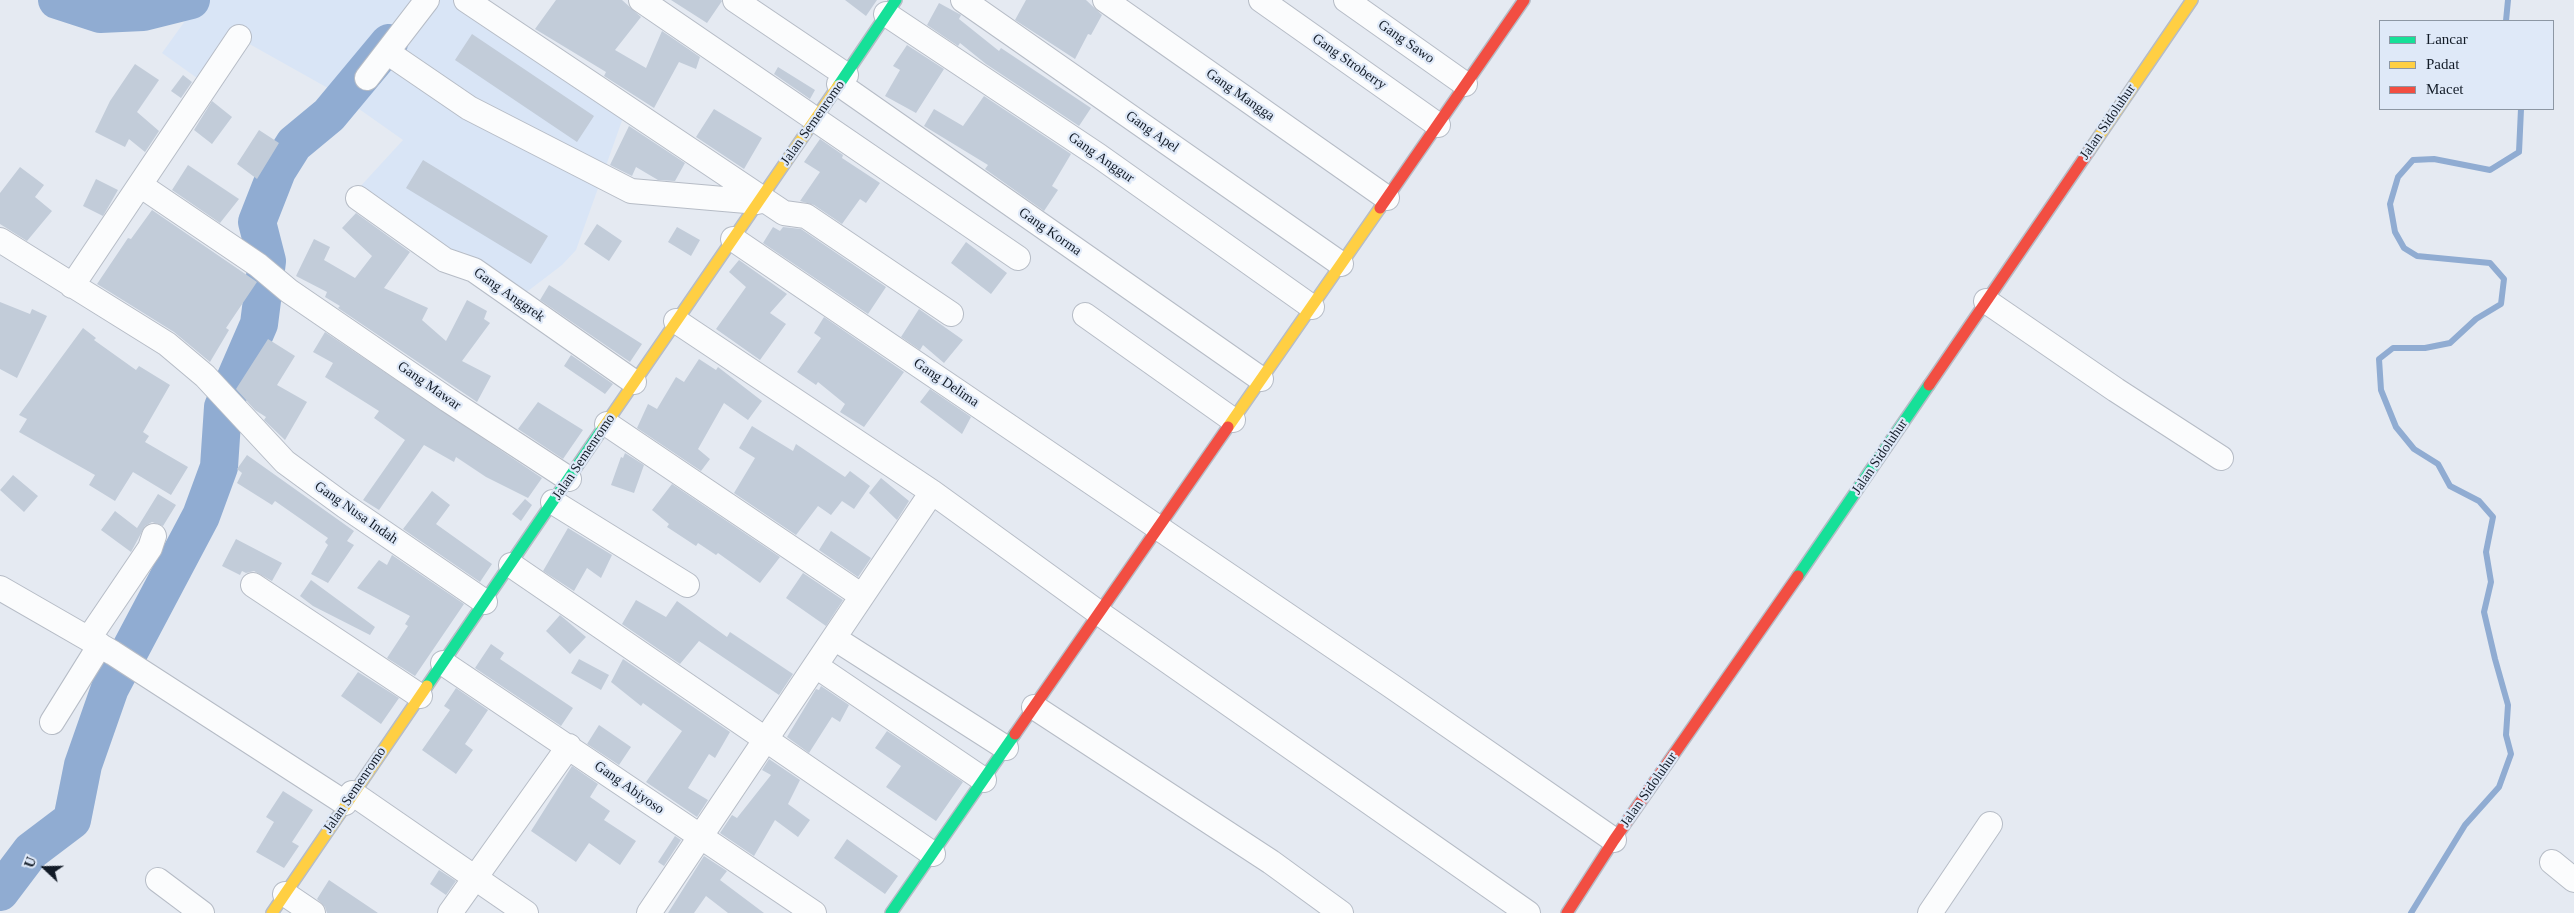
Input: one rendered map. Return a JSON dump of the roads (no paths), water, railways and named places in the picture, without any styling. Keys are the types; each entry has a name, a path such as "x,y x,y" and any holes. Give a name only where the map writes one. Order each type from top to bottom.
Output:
{"street":[{"path":"367,78 427,0"},
{"path":"466,0 760,200 784,213 806,216 951,314"},
{"path":"641,0 1018,258"},
{"name":"Gang Korma","path":"735,0 842,80 1261,379"},
{"name":"Gang Apel","path":"963,0 1341,264"},
{"name":"Gang Mangga","path":"1106,0 1381,194"},
{"name":"Gang Stroberry","path":"1261,0 1438,125"},
{"name":"Gang Sawo","path":"1346,0 1466,84"},
{"name":"Jalan Sidoluhur","path":"1566,913 1614,840 1816,552 2192,0"},
{"path":"891,913 1312,307 1341,264 1381,194 1438,125 1517,3"},
{"name":"Jalan Semenromo","path":"272,913 348,798 511,565 634,382 816,120 891,7"},
{"name":"Gang Anggur","path":"891,7 1312,307"},
{"path":"2,248 72,286 239,37"},
{"path":"387,52 469,108 630,191 760,200"},
{"name":"Gang Mawar","path":"140,186 258,265 290,291 448,400 569,479"},
{"name":"Gang Anggrek","path":"358,198 445,260 474,270 634,382"},
{"name":"Gang Delima","path":"733,239 1159,527 1614,840"},
{"name":"Gang Nusa Indah","path":"72,286 167,344 205,376 285,462 344,506 485,602"},
{"path":"1986,301 2116,390 2221,458"},
{"path":"1085,315 1233,420"},
{"path":"676,321 932,492 1099,613 1528,913"},
{"path":"607,424 862,596"},
{"path":"649,913 932,492"},
{"path":"553,502 687,586"},
{"path":"52,722 101,645 150,548 154,536"},
{"path":"511,565 933,854"},
{"path":"253,586 420,696"},
{"path":"0,588 101,645 476,877 526,913"},
{"path":"834,638 1006,748"},
{"name":"Gang Abiyoso","path":"443,663 568,746 700,838 814,913"},
{"path":"816,666 984,780"},
{"path":"1034,707 1271,862 1341,913"},
{"path":"450,913 568,746"},
{"path":"1930,913 1990,824"},
{"path":"2552,862 2574,880"},
{"path":"158,880 202,913"},
{"path":"285,894 313,913"}],"waterway":[{"path":"57,0 100,14 143,12 191,0"},
{"path":"2506,20 2508,0"},
{"path":"0,892 31,851 72,820 83,765 110,688 201,516 219,467 223,407 259,324 267,261 257,222 277,171 294,144 329,115 389,43"},
{"path":"2411,913 2465,825 2499,787 2511,754 2506,735 2508,705 2484,612 2491,582 2486,552 2493,517 2479,501 2450,486 2438,464 2414,449 2396,427 2381,390 2379,359 2393,348 2425,348 2450,343 2476,319 2501,304 2504,279 2490,263 2417,256 2404,248 2395,232 2390,204 2398,177 2413,160 2434,159 2490,170 2519,152 2521,110"}]}
